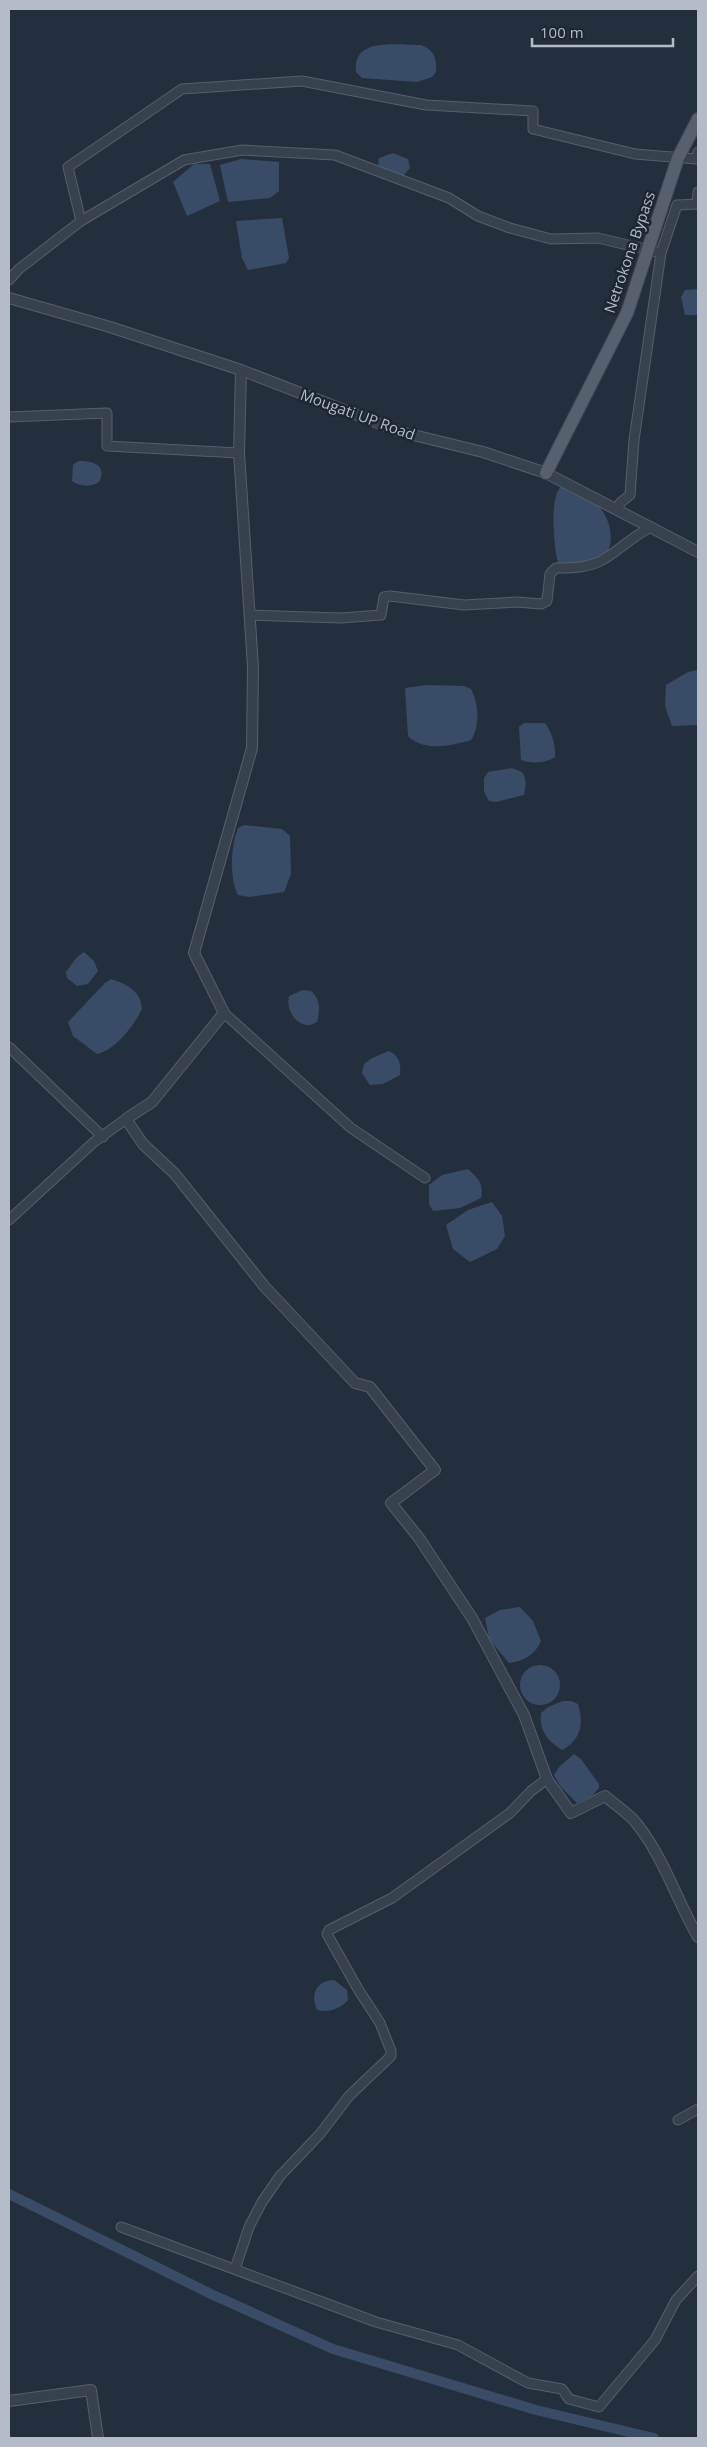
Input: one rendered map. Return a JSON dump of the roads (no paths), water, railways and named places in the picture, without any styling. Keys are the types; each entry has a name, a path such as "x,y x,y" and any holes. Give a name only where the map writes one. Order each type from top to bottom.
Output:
{"main road":[{"name":"Netrokona Bypass","path":"546,473 627,313 678,158 698,119"}],"street":[{"path":"82,221 68,167 182,89 302,81 426,105 533,111 533,129 635,154 678,158 697,157"},
{"path":"9,280 19,269 82,221 184,160 242,150 335,155 449,198 478,216 510,228 551,238 598,238 660,253"},
{"path":"618,509 620,503 630,495 634,440 660,253 678,205 697,204 698,192"},
{"name":"Mougati UP Road","path":"9,298 110,327 241,370 401,432 483,452 546,473 698,552"},
{"path":"241,370 239,453 250,615 252,748 194,953 224,1013 351,1128 425,1178"},
{"path":"9,417 107,413 107,446 239,453"},
{"path":"250,615 341,618 381,615 384,597 390,596 464,605 517,602 541,604 547,601 550,574 556,568 578,568 597,564 614,554 630,538 650,526"},
{"path":"9,1220 102,1137 152,1102 224,1013"},
{"path":"9,1047 102,1137"},
{"path":"126,1119 143,1144 175,1174 264,1286 355,1383 370,1387 435,1470 391,1503 419,1538 472,1618 524,1716 548,1779 571,1813 605,1796 637,1823 664,1868 685,1915 698,1937"},
{"path":"235,2269 249,2228 262,2202 280,2176 320,2134 349,2096 391,2056 391,2051 380,2023 330,1940 327,1934 329,1930 368,1912 392,1898 510,1813 531,1790 548,1779"},
{"path":"678,2120 698,2109"},
{"path":"121,2226 376,2322 458,2345 528,2383 562,2389 569,2399 599,2407 655,2340 676,2300 698,2276"},
{"path":"9,2401 25,2397 91,2390 98,2438"}],"water":[{"path":"388,44 421,45 429,49 434,55 436,72 432,77 417,82 362,78 356,72 357,61 361,53 368,48"},
{"path":"393,153 408,159 410,168 403,176 383,170 378,165 379,158"},
{"path":"241,159 279,162 279,191 270,198 228,202 220,165"},
{"path":"194,164 210,164 220,201 187,216 173,182"},
{"path":"282,218 289,258 286,263 248,270 242,258 236,221"},
{"path":"698,289 698,315 685,315 681,297 685,290"},
{"path":"78,461 88,461 100,468 101,476 99,482 85,486 72,481 73,465"},
{"path":"561,487 596,504 606,516 611,541 605,556 598,561 563,565 558,563 554,535 554,511 557,493"},
{"path":"698,670 698,725 672,726 665,706 666,685 688,672"},
{"path":"427,685 464,686 471,689 476,701 477,722 471,740 447,746 430,746 414,741 408,736 405,688"},
{"path":"524,723 545,723 553,739 555,757 548,761 539,762 521,760 519,727"},
{"path":"512,768 522,772 524,775 526,783 524,795 496,802 489,801 484,792 484,778 488,772"},
{"path":"244,825 282,829 290,836 291,874 284,892 249,897 238,895 233,880 233,852 238,828"},
{"path":"84,952 94,961 98,971 88,984 77,986 67,978 66,972 77,957"},
{"path":"111,979 132,989 139,997 142,1009 124,1036 111,1048 97,1054 73,1036 68,1022"},
{"path":"303,990 311,991 318,1002 317,1022 311,1025 300,1023 295,1019 289,1008 289,996"},
{"path":"389,1051 396,1055 399,1061 400,1075 383,1084 370,1085 362,1073 364,1064 372,1058"},
{"path":"468,1169 479,1182 482,1189 481,1198 460,1208 433,1211 429,1204 429,1185 442,1175"},
{"path":"492,1202 502,1216 505,1236 497,1249 470,1262 453,1249 446,1225 468,1210"},
{"path":"520,1607 533,1621 541,1641 536,1650 528,1656 519,1661 509,1663 489,1639 485,1618 500,1610"},
{"path":"540,1665 554,1671 560,1685 554,1699 540,1705 526,1699 520,1685 526,1671"},
{"path":"563,1701 571,1701 578,1704 581,1725 577,1736 562,1750 552,1743 545,1734 541,1725 541,1713 548,1707"},
{"path":"574,1754 581,1759 599,1784 599,1788 592,1796 577,1803 561,1787 554,1775 560,1766"},
{"path":"334,1980 347,1990 348,2000 334,2010 317,2010 314,1999 316,1989 323,1983"}],"waterway":[{"path":"9,2194 211,2294 333,2349 536,2410 654,2438"}]}
